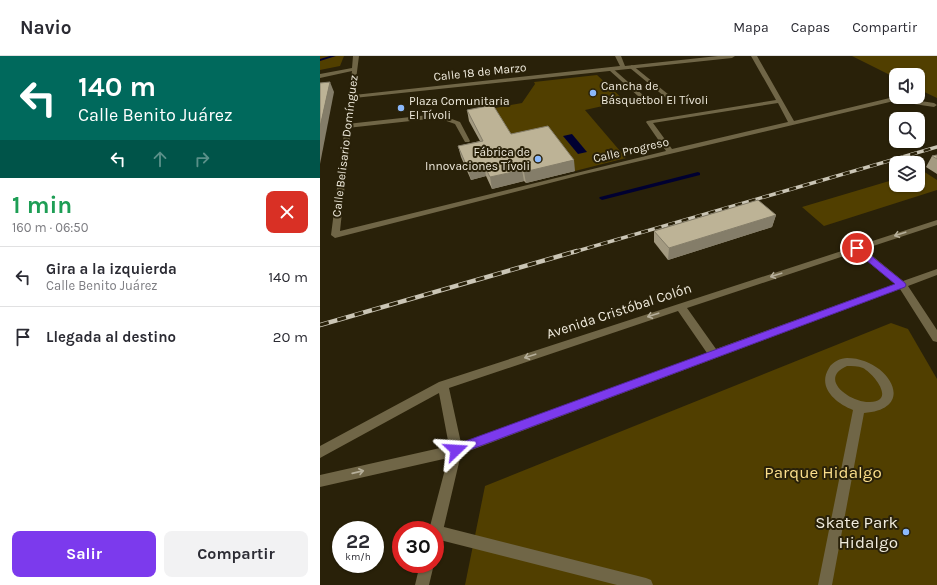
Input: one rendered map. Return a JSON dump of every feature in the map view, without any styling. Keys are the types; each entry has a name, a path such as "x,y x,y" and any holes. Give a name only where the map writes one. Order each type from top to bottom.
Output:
{"street":[{"name":"Calle Belisario Domínguez","path":"335,236 356,56"},
{"path":"618,56 623,68"},
{"name":"Calle 18 de Marzo","path":"351,97 732,56"},
{"path":"754,56 792,123"},
{"path":"632,67 669,98 660,97"},
{"path":"320,76 354,69"},
{"path":"611,69 650,101"},
{"name":"Calle Progreso","path":"335,236 672,152 894,99 934,105"},
{"path":"672,152 649,122 780,101"},
{"path":"347,126 438,116 458,123 467,141"},
{"name":"Avenida Cristóbal Colón","path":"320,452 443,385 937,222"},
{"path":"857,248 902,285 937,338"},
{"path":"320,481 456,450 937,272"},
{"path":"680,306 714,354"},
{"path":"845,362 863,364 879,374 885,380 888,395 885,401 879,406 870,408 859,407 840,398 833,390 830,382 830,374 833,368 838,364 845,362"},
{"path":"438,521 456,450 443,385"},
{"path":"825,585 859,407"},
{"path":"444,535 646,585"},
{"path":"422,585 425,573"}],"green space":[{"path":"320,56 344,56 340,66 320,70"},
{"path":"852,56 937,56 937,98 925,92 925,68 889,68 889,74"},
{"path":"597,75 625,101 585,110 626,158 575,171 549,136 516,144 495,108 522,103 535,84 534,82"},
{"path":"925,172 937,180 937,190 824,226 802,207 889,181 889,192 925,192"},
{"name":"Parque Hidalgo","path":"891,323 908,329 937,379 937,585 465,585 485,486"}],"shaded area":[{"path":"572,134 587,152 578,154 563,136"}],"building":[{"path":"330,82 320,127 320,83"},
{"path":"493,105 511,134 548,126 574,160 524,172 522,170 490,177 484,165 468,169 458,146 483,141 467,110"},
{"path":"758,200 776,215 669,248 654,231"}],"waterway":[{"path":"320,60 334,56"},
{"path":"602,198 698,174"}],"railway":[{"path":"574,252 937,147"},
{"path":"320,325 577,251"}],"place":[{"name":"Cancha de Básquetbol El Tívoli","path":"593,93"},
{"name":"Plaza Comunitaria El Tívoli","path":"401,108"},
{"name":"Fábrica de Innovaciones Tívoli","path":"538,159"},
{"name":"Skate Park Hidalgo","path":"906,532"}],"route":[{"path":"456,450 902,285 857,248"}]}
